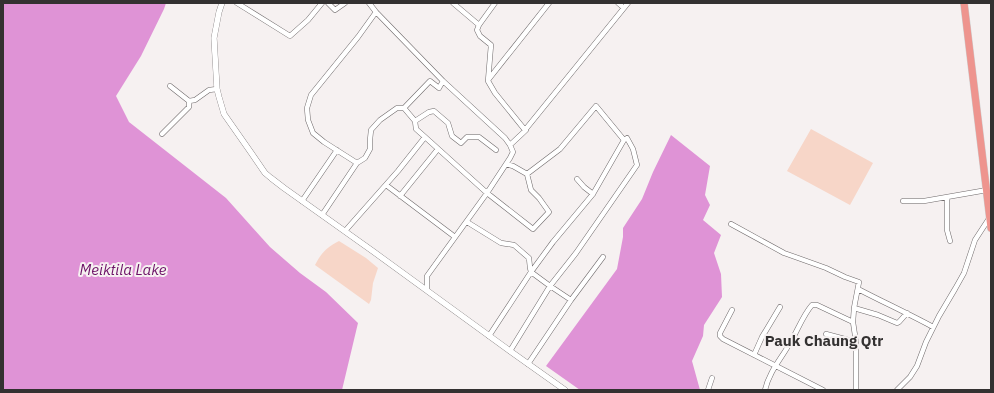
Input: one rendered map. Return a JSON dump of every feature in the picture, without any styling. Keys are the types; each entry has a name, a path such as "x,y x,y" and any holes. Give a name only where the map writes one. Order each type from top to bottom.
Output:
{"highway":[{"path":"964,3 991,228"}],"street":[{"path":"222,3 218,12 214,38 217,89 219,97 224,114 259,164 271,178 566,390"},
{"path":"237,3 290,36 308,20 322,3"},
{"path":"328,3 335,10 345,3"},
{"path":"369,3 443,81 505,138 513,152 467,222 426,276 427,290"},
{"path":"453,3 479,25"},
{"path":"495,3 477,30 480,36 491,45 488,81 494,93 526,130"},
{"path":"488,81 548,3"},
{"path":"618,3 624,8"},
{"path":"510,145 526,130 628,3"},
{"path":"357,163 324,142 314,133 308,120 307,108 311,95 358,37 376,12"},
{"path":"322,215 357,163 365,158 370,149 371,130 380,120 397,108 404,108 430,81 438,88 443,81"},
{"path":"170,86 189,101 195,100 209,90 217,89"},
{"path":"162,134 189,107 189,101"},
{"path":"510,351 550,286 576,253 637,165 633,149 626,138 624,140 596,106 560,149 527,174"},
{"path":"404,108 415,121 416,129 487,193 533,229 549,212 531,190 527,174 513,166 506,164"},
{"path":"415,121 429,112 434,111 448,123 452,136 461,143 467,137 479,136 496,150"},
{"path":"345,231 386,185 425,137"},
{"path":"489,336 531,272 553,242 593,194 624,140"},
{"path":"400,196 438,149"},
{"path":"302,201 337,150"},
{"path":"578,179 584,187 593,194"},
{"path":"386,185 455,237"},
{"path":"903,201 924,201 987,190"},
{"path":"948,197 947,230 950,241"},
{"path":"897,390 910,377 917,366 933,327 964,273 975,240 990,215"},
{"path":"467,222 501,243 514,245 529,258 531,272 571,300"},
{"path":"731,224 784,253 859,282 853,322 856,342 856,390"},
{"path":"528,364 571,300 603,257"},
{"path":"858,289 933,327"},
{"path":"765,390 767,382 776,365 790,344 812,305 816,305 853,322"},
{"path":"754,355 762,337 780,307"},
{"path":"854,308 878,315 897,323 907,313"},
{"path":"732,310 720,333 720,336 732,344 823,390"},
{"path":"826,334 856,342"},
{"path":"708,390 712,378"}],"shaded area":[{"path":"811,129 873,163 850,205 787,171"},
{"path":"339,241 366,258 378,268 373,283 371,300 369,304 315,265 325,251"}],"water":[{"name":"Meiktila Lake","path":"3,3 166,3 141,56 116,96 129,122 226,198 270,247 300,273 326,292 358,323 342,390 3,390"},
{"path":"671,135 710,166 705,195 710,205 703,220 721,235 714,253 721,274 722,297 704,325 703,336 692,361 700,390 580,390 546,366 617,269 623,237 623,228 642,199"}],"district":[{"name":"Pauk Chaung Qtr","path":"824,341"}]}
